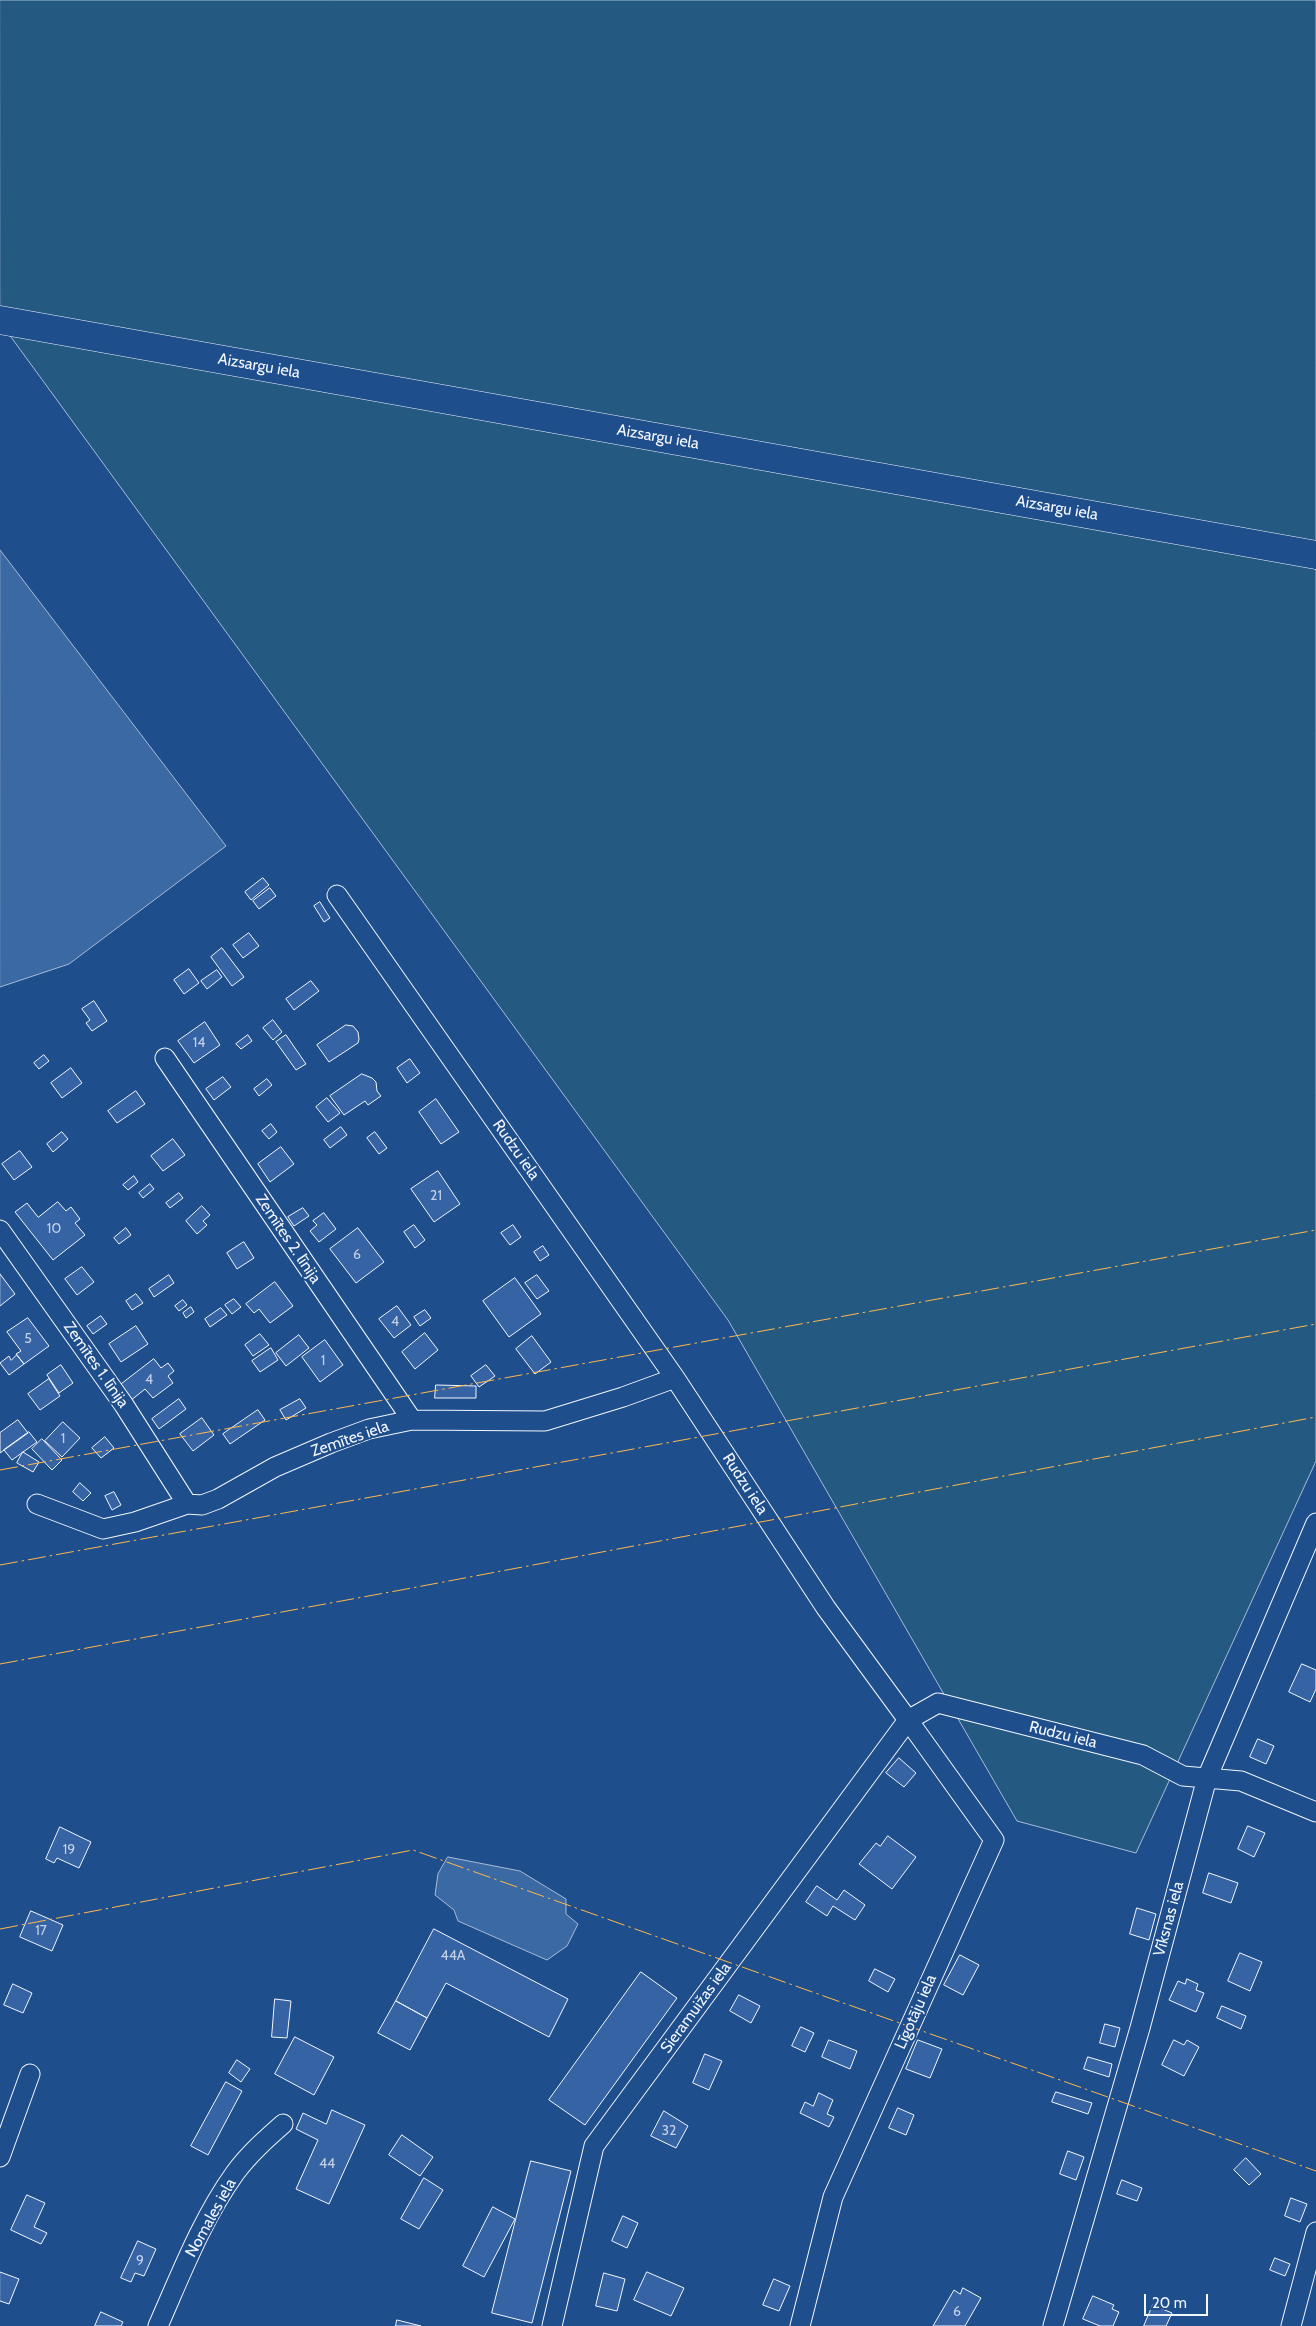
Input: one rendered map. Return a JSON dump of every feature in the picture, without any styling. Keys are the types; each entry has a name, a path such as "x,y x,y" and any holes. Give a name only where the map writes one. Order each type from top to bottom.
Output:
{"highway":[{"name":"Aizsargu iela","path":"0,320 1316,555"}],"street":[{"name":"Rudzu iela","path":"337,895 676,1378 826,1608 908,1720 938,1704 1143,1755 1183,1776 1241,1781 1316,1812"},
{"name":"Zemītes 2. līnija","path":"165,1058 412,1420"},
{"name":"Zemītes 1. līnija","path":"0,1230 124,1405 187,1504"},
{"name":"Zemītes iela","path":"37,1504 103,1529 135,1522 187,1504 202,1505 218,1499 276,1467 369,1429 412,1420 545,1421 623,1398 676,1378"},
{"name":"Vīksnas iela","path":"1053,2326 1140,2028 1207,1778 1316,1523"},
{"name":"Sieramuižas iela","path":"552,2326 594,2146 908,1720"},
{"name":"Līgotāju iela","path":"800,2326 833,2198 994,1840 908,1720"},
{"path":"0,2157 30,2074"},
{"name":"Nomales iela","path":"158,2326 193,2247 222,2193 257,2147 283,2124"},
{"path":"1291,2326 1316,2232"}],"shaded area":[{"path":"0,0 1316,0 1316,1461 1136,1853 1017,1821 728,1320 0,322"},
{"path":"0,550 226,846 69,964 0,987"},
{"path":"448,1857 520,1871 566,1899 566,1914 578,1924 567,1946 547,1960 458,1921 454,1910 435,1895 438,1874"}],"building":[{"path":"263,878 269,885 251,900 245,892"},
{"path":"270,888 276,896 259,909 253,901"},
{"path":"320,902 330,918 324,922 314,906"},
{"path":"249,933 259,946 243,958 233,945"},
{"path":"222,948 244,977 232,986 211,957"},
{"path":"189,969 199,983 184,994 174,980"},
{"path":"217,970 222,977 207,989 201,981"},
{"path":"311,981 319,991 294,1010 286,999"},
{"path":"94,1001 107,1021 92,1031 86,1023 90,1020 82,1009"},
{"path":"273,1020 282,1032 273,1040 263,1028"},
{"path":"205,1022 220,1045 194,1063 178,1041"},
{"path":"346,1025 353,1026 358,1032 358,1043 329,1062 317,1045"},
{"path":"248,1035 252,1041 241,1049 236,1044"},
{"path":"286,1035 306,1064 296,1070 276,1042"},
{"path":"44,1055 49,1061 39,1069 34,1063"},
{"path":"410,1059 420,1073 407,1083 397,1068"},
{"path":"71,1068 82,1083 62,1098 51,1083"},
{"path":"362,1074 376,1082 377,1091 381,1096 368,1105 365,1101 344,1115 330,1096"},
{"path":"223,1077 231,1087 214,1100 206,1089"},
{"path":"267,1079 272,1085 259,1096 254,1089"},
{"path":"136,1091 145,1104 117,1123 108,1111"},
{"path":"327,1098 340,1113 328,1122 316,1107"},
{"path":"436,1099 459,1132 441,1144 419,1112"},
{"path":"271,1124 277,1132 269,1139 262,1131"},
{"path":"341,1127 347,1135 330,1148 324,1140"},
{"path":"62,1132 68,1139 53,1152 47,1144"},
{"path":"375,1132 387,1148 379,1154 367,1138"},
{"path":"173,1139 185,1155 163,1171 151,1156"},
{"path":"281,1147 294,1164 270,1182 258,1164"},
{"path":"20,1151 32,1167 14,1180 2,1164"},
{"path":"438,1171 460,1204 434,1222 411,1189"},
{"path":"134,1176 138,1182 128,1190 123,1185"},
{"path":"150,1184 154,1189 143,1198 139,1193"},
{"path":"179,1193 183,1198 170,1208 166,1203"},
{"path":"58,1202 66,1211 71,1207 80,1219 75,1223 85,1235 53,1260 15,1212 27,1203 38,1217"},
{"path":"202,1206 210,1215 203,1221 207,1225 197,1234 186,1221"},
{"path":"303,1208 309,1216 294,1226 288,1217"},
{"path":"324,1213 336,1229 319,1242 310,1231 317,1225 313,1221"},
{"path":"414,1225 425,1240 415,1248 404,1232"},
{"path":"513,1225 521,1237 510,1245 501,1233"},
{"path":"126,1228 131,1235 119,1244 114,1238"},
{"path":"358,1228 384,1262 356,1283 330,1249"},
{"path":"244,1242 254,1258 237,1269 227,1253"},
{"path":"543,1246 549,1255 540,1261 534,1252"},
{"path":"82,1267 94,1282 77,1295 65,1279"},
{"path":"0,1274 15,1294 0,1306"},
{"path":"169,1275 174,1283 154,1297 149,1289"},
{"path":"537,1275 549,1291 537,1299 525,1283"},
{"path":"515,1278 541,1314 509,1337 483,1301"},
{"path":"275,1282 293,1306 270,1323 259,1309 254,1313 246,1304"},
{"path":"136,1294 143,1303 132,1310 126,1301"},
{"path":"234,1299 241,1307 232,1314 225,1305"},
{"path":"183,1300 187,1305 179,1311 175,1306"},
{"path":"397,1306 411,1325 394,1338 379,1319"},
{"path":"191,1307 194,1312 186,1318 183,1313"},
{"path":"221,1308 227,1315 210,1327 205,1319"},
{"path":"425,1310 431,1318 420,1326 414,1317"},
{"path":"101,1316 107,1324 93,1334 87,1326"},
{"path":"28,1318 49,1346 24,1364 16,1354 21,1351 7,1332"},
{"path":"136,1326 148,1344 121,1362 109,1344"},
{"path":"425,1333 438,1350 415,1369 402,1352"},
{"path":"260,1334 269,1345 253,1356 245,1345"},
{"path":"299,1335 309,1348 286,1366 276,1353"},
{"path":"532,1336 551,1362 535,1374 516,1349"},
{"path":"325,1340 343,1365 320,1382 302,1357"},
{"path":"271,1348 278,1360 260,1372 252,1361"},
{"path":"17,1355 24,1364 9,1375 0,1363 9,1356 11,1360"},
{"path":"154,1359 161,1368 168,1363 174,1371 168,1376 173,1383 153,1398 145,1389 130,1401 119,1386"},
{"path":"61,1365 73,1383 59,1393 47,1375"},
{"path":"486,1365 495,1376 479,1387 471,1376"},
{"path":"49,1379 60,1396 40,1410 28,1394"},
{"path":"436,1385 476,1386 476,1398 435,1398"},
{"path":"179,1399 186,1409 159,1429 152,1419"},
{"path":"300,1399 306,1408 286,1420 280,1410"},
{"path":"258,1410 265,1420 230,1444 223,1434"},
{"path":"202,1418 214,1435 193,1451 180,1434"},
{"path":"18,1420 28,1433 0,1453 0,1433"},
{"path":"63,1422 80,1438 62,1457 45,1441"},
{"path":"29,1432 37,1442 12,1460 4,1450"},
{"path":"105,1437 114,1448 101,1458 92,1448"},
{"path":"42,1439 62,1460 52,1470 32,1449"},
{"path":"23,1452 39,1462 33,1472 17,1463"},
{"path":"80,1483 91,1493 83,1501 73,1492"},
{"path":"114,1492 121,1505 112,1510 105,1496"},
{"path":"1302,1664 1316,1670 1316,1689 1310,1702 1289,1692"},
{"path":"1258,1739 1274,1746 1266,1764 1250,1757"},
{"path":"899,1758 916,1773 904,1787 886,1773"},
{"path":"1248,1826 1265,1833 1254,1857 1238,1849"},
{"path":"60,1827 91,1842 79,1868 57,1858 54,1863 46,1859"},
{"path":"888,1836 916,1857 892,1889 859,1864 876,1843 880,1846"},
{"path":"1209,1873 1238,1883 1231,1903 1203,1893"},
{"path":"817,1886 837,1900 844,1890 865,1905 855,1920 833,1906 827,1916 806,1902"},
{"path":"1137,1908 1156,1914 1149,1940 1130,1934"},
{"path":"31,1911 63,1925 52,1951 20,1937"},
{"path":"434,1929 568,1999 549,2037 446,1983 427,2018 396,2001"},
{"path":"1240,1953 1262,1962 1250,1991 1228,1981"},
{"path":"960,1955 979,1965 963,1995 944,1985"},
{"path":"875,1969 895,1979 888,1992 869,1981"},
{"path":"641,1972 677,1998 585,2125 549,2100"},
{"path":"1187,1979 1198,1984 1196,1990 1204,1993 1196,2012 1169,2000 1178,1981 1185,1984"},
{"path":"13,1984 32,1993 23,2013 4,2005"},
{"path":"739,1995 760,2006 751,2023 730,2011"},
{"path":"275,1999 291,2001 287,2038 272,2037"},
{"path":"396,2001 427,2018 410,2050 378,2033"},
{"path":"1222,2006 1246,2016 1241,2029 1217,2018"},
{"path":"1105,2024 1120,2028 1115,2047 1100,2043"},
{"path":"801,2027 814,2033 805,2052 792,2046"},
{"path":"295,2037 334,2057 314,2095 275,2074"},
{"path":"829,2040 857,2051 850,2069 822,2057"},
{"path":"918,2040 942,2049 930,2078 906,2069"},
{"path":"1174,2040 1184,2045 1187,2040 1199,2047 1184,2076 1162,2065"},
{"path":"705,2054 722,2061 709,2090 693,2083"},
{"path":"1088,2057 1112,2064 1109,2077 1084,2069"},
{"path":"237,2060 250,2069 241,2082 229,2073"},
{"path":"226,2082 242,2091 208,2155 191,2146"},
{"path":"1056,2092 1092,2103 1088,2114 1052,2102"},
{"path":"819,2093 833,2100 827,2114 834,2117 829,2127 800,2113 805,2102 813,2106"},
{"path":"898,2108 914,2115 906,2135 889,2128"},
{"path":"332,2110 365,2125 329,2204 296,2189 318,2140 296,2129 303,2113 326,2124"},
{"path":"664,2111 688,2126 676,2148 651,2136"},
{"path":"402,2135 433,2157 420,2176 389,2155"},
{"path":"1068,2151 1084,2157 1076,2180 1060,2174"},
{"path":"1246,2158 1261,2174 1249,2185 1234,2170"},
{"path":"531,2161 571,2171 532,2323 492,2313"},
{"path":"424,2178 443,2190 419,2229 401,2219"},
{"path":"1122,2180 1142,2188 1137,2201 1117,2194"},
{"path":"27,2195 45,2203 34,2227 47,2233 41,2244 11,2230"},
{"path":"1291,2198 1307,2204 1300,2222 1285,2216"},
{"path":"493,2207 515,2219 484,2277 463,2266"},
{"path":"623,2216 638,2223 627,2248 612,2241"},
{"path":"138,2241 156,2249 144,2276 135,2273 131,2282 121,2278"},
{"path":"1275,2258 1290,2264 1285,2276 1270,2270"},
{"path":"0,2272 19,2279 9,2304 0,2301"},
{"path":"647,2272 684,2288 671,2316 634,2300"},
{"path":"604,2273 625,2279 617,2311 596,2306"},
{"path":"774,2279 790,2286 779,2311 763,2305"},
{"path":"963,2288 981,2298 965,2326 933,2326 954,2290 960,2294"},
{"path":"1093,2296 1114,2305 1112,2309 1119,2312 1113,2326 1100,2326 1083,2319"},
{"path":"1153,2305 1172,2313 1166,2326 1144,2326"},
{"path":"101,2312 123,2322 121,2326 95,2326"},
{"path":"397,2320 421,2326 396,2326"}],"power":[{"path":"0,1470 1316,1230"},
{"path":"0,1565 1316,1324"},
{"path":"0,1664 1316,1417"},
{"path":"0,1929 413,1850 1316,2171"}]}
